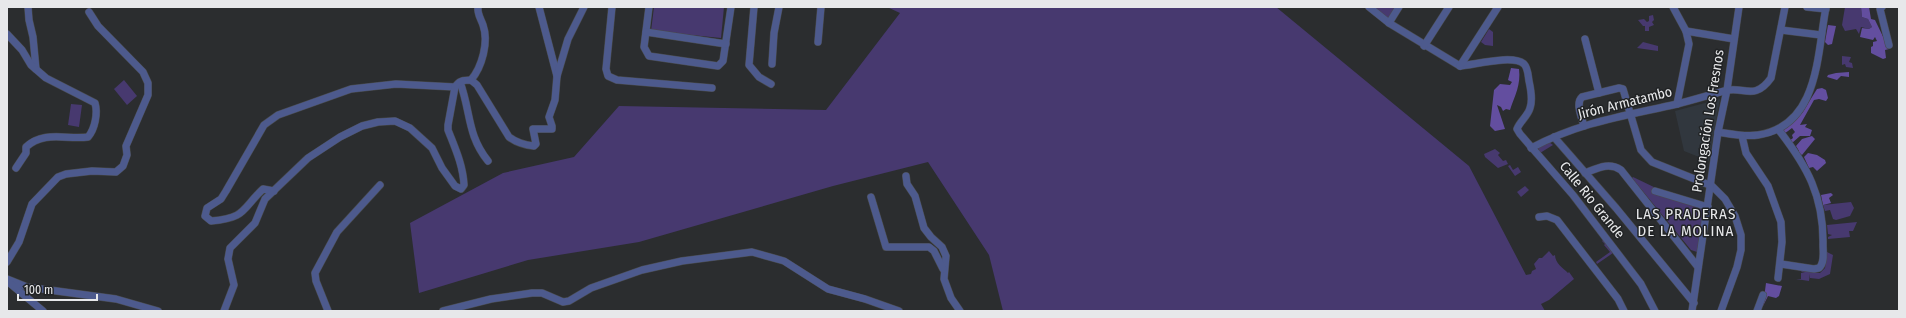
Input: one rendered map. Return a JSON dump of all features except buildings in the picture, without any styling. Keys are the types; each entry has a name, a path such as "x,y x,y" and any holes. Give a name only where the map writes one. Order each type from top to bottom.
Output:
{"street":[{"path":"28,7 36,69"},
{"path":"274,191 263,189 243,212 226,220 212,221 204,216 207,208 221,199 264,125 278,115 351,89 396,84 457,85 471,80 478,72 483,58 484,48 484,27 477,12 478,7"},
{"path":"539,7 557,76"},
{"path":"471,80 477,85 509,137 515,142 534,146 536,144 533,129 552,129 549,117 555,100 557,76 568,39 584,7"},
{"path":"612,7 606,69 608,76 617,80 712,88"},
{"path":"650,7 644,47 649,56 718,66 721,64 726,44 731,7"},
{"path":"754,7 749,65 759,77 771,84"},
{"path":"772,64 774,33 779,7"},
{"path":"818,42 820,7"},
{"path":"1369,7 1389,23 1424,46 1460,66 1498,7"},
{"path":"1389,23 1399,7"},
{"path":"1424,46 1449,7"},
{"path":"1673,7 1686,32 1689,44 1677,104"},
{"name":"Prolongación Los Fresnos","path":"1692,311 1712,186 1718,132 1727,90 1739,7"},
{"path":"1727,90 1746,92 1757,90 1765,86 1771,78 1785,7"},
{"path":"1718,132 1742,136 1758,135 1778,129 1791,120 1804,106 1811,90 1826,8 1807,7"},
{"path":"1882,7 1880,9 1889,45"},
{"path":"7,262 19,242 32,204 58,177 66,174 92,171 116,172 123,166 127,155 126,146 148,95 148,83 143,72 98,26 89,12"},
{"path":"1781,30 1821,35"},
{"path":"646,32 726,44"},
{"path":"1686,32 1734,39"},
{"path":"7,34 36,69 46,78 95,104 97,110 91,133 88,137 63,136 36,140 26,147 26,153 16,168"},
{"path":"1585,39 1599,93"},
{"name":"Calle Rio Grande","path":"1460,66 1506,60 1516,60 1524,64 1528,70 1532,102 1530,110 1517,129 1531,148 1572,195 1641,284 1655,311"},
{"path":"457,85 465,97 474,140 488,161"},
{"path":"224,311 234,285 228,253 230,248 255,223 265,199 308,158 320,149 362,126 378,122 395,121 410,128 432,148 442,168 455,186 458,188 463,188 464,177 460,160 448,130 457,85"},
{"path":"1584,126 1578,103 1579,99 1619,88 1624,89 1641,150 1652,162 1712,186 1726,199 1736,216 1741,235 1741,250 1738,267 1721,311"},
{"name":"Jirón Armatambo","path":"1531,148 1554,136 1584,126 1631,113 1677,104 1727,90"},
{"path":"1778,129 1796,152 1808,171 1817,194 1824,229 1822,266 1814,269 1780,264"},
{"path":"1554,136 1694,303"},
{"path":"1742,136 1746,153 1768,186 1781,222 1780,264 1778,278"},
{"path":"1586,173 1609,165 1614,165 1621,170 1698,267"},
{"path":"906,176 907,184 915,196 924,228 942,247 946,256 944,278 951,298 960,311"},
{"path":"328,311 316,281 315,273 337,232 380,185"},
{"path":"1655,191 1708,207"},
{"path":"871,197 886,247 929,247 937,255 944,271"},
{"path":"1539,217 1547,216 1557,220 1618,299 1624,311"},
{"path":"443,311 490,299 532,293 542,293 563,302 569,301 590,288 642,270 682,261 752,252 784,261 828,289 899,311"},
{"path":"7,280 43,311"},
{"path":"7,280 27,287 116,299 158,311"},
{"path":"1757,311 1763,295"}],"shaded area":[{"path":"654,7 724,7 721,38 651,31"},
{"path":"887,7 1276,7 1469,166 1526,275 1531,274 1532,271 1536,269 1534,264 1539,258 1542,258 1549,251 1553,256 1555,255 1558,263 1568,273 1569,272 1574,279 1549,300 1541,304 1545,311 1003,311 989,255 928,162 833,186 639,242 528,260 419,293 410,223 503,173 574,157 619,106 826,110 900,13"},
{"path":"1372,7 1397,7 1390,18 1388,18"},
{"path":"1845,7 1861,7 1862,17 1868,19 1872,27 1869,29 1861,27 1859,34 1856,29 1845,31 1842,25"},
{"path":"1861,7 1869,7 1871,19 1875,20 1889,49 1885,50 1886,58 1883,59 1871,53 1873,42 1877,41 1875,37 1873,40 1860,37 1862,28 1869,29 1872,27 1868,19 1862,17"},
{"path":"1653,15 1654,20 1652,22 1654,25 1649,27 1649,31 1645,31 1645,26 1643,26 1638,20 1644,19 1647,22 1649,21 1649,16"},
{"path":"1828,25 1836,26 1832,44 1828,45 1825,42"},
{"path":"1489,29 1493,32 1493,46 1485,45 1481,42"},
{"path":"1643,42 1658,46 1658,51 1637,48"},
{"path":"1842,56 1851,57 1849,62 1852,63 1853,68 1846,67 1845,64 1842,65"},
{"path":"1511,68 1519,69 1517,90 1510,110 1506,109 1503,111 1501,107 1497,105 1505,129 1495,131 1490,126 1494,90 1500,84 1510,85 1512,82 1508,80"},
{"path":"1849,72 1849,77 1841,76 1837,80 1827,77 1828,75 1836,73"},
{"path":"124,80 137,96 127,105 114,89"},
{"path":"1822,88 1826,90 1828,98 1826,101 1819,99 1814,100 1800,125 1807,124 1805,127 1812,130 1810,136 1800,136 1792,143 1789,141 1793,138 1792,135 1795,132 1792,128 1784,134 1782,131 1802,113 1817,89"},
{"path":"1720,99 1709,161 1684,151 1675,111"},
{"path":"71,104 82,105 79,127 68,125"},
{"path":"1812,136 1815,139 1802,155 1799,153 1796,146 1802,139"},
{"path":"1549,142 1553,145 1540,153 1538,148"},
{"path":"1495,149 1500,153 1498,155 1503,161 1506,160 1508,164 1498,168 1485,157 1484,154"},
{"path":"1808,153 1817,155 1825,160 1826,163 1817,171 1813,167 1809,168 1804,157"},
{"path":"1510,165 1513,170 1518,167 1521,172 1515,176 1508,166"},
{"path":"1633,177 1658,189 1704,204 1697,252 1691,250 1632,178"},
{"path":"1525,186 1529,190 1521,197 1517,192"},
{"path":"1831,193 1833,195 1829,198 1831,203 1823,205 1821,195"},
{"path":"1851,202 1854,208 1850,216 1836,220 1833,219 1830,210 1825,211 1823,205"},
{"path":"1857,222 1853,231 1849,231 1850,237 1828,239 1828,237 1832,235 1828,234 1827,225"},
{"path":"1603,240 1613,253 1597,264 1596,262 1610,252 1604,245"},
{"path":"1827,252 1833,255 1830,274 1819,279 1810,278 1810,274 1809,281 1796,279 1801,279 1801,273 1805,273 1801,272 1802,271 1820,273 1825,268"},
{"path":"1766,283 1782,286 1779,296 1776,298 1768,296 1763,306"}],"district":[{"name":"LAS PRADERAS DE LA MOLINA","path":"1686,222"}]}
